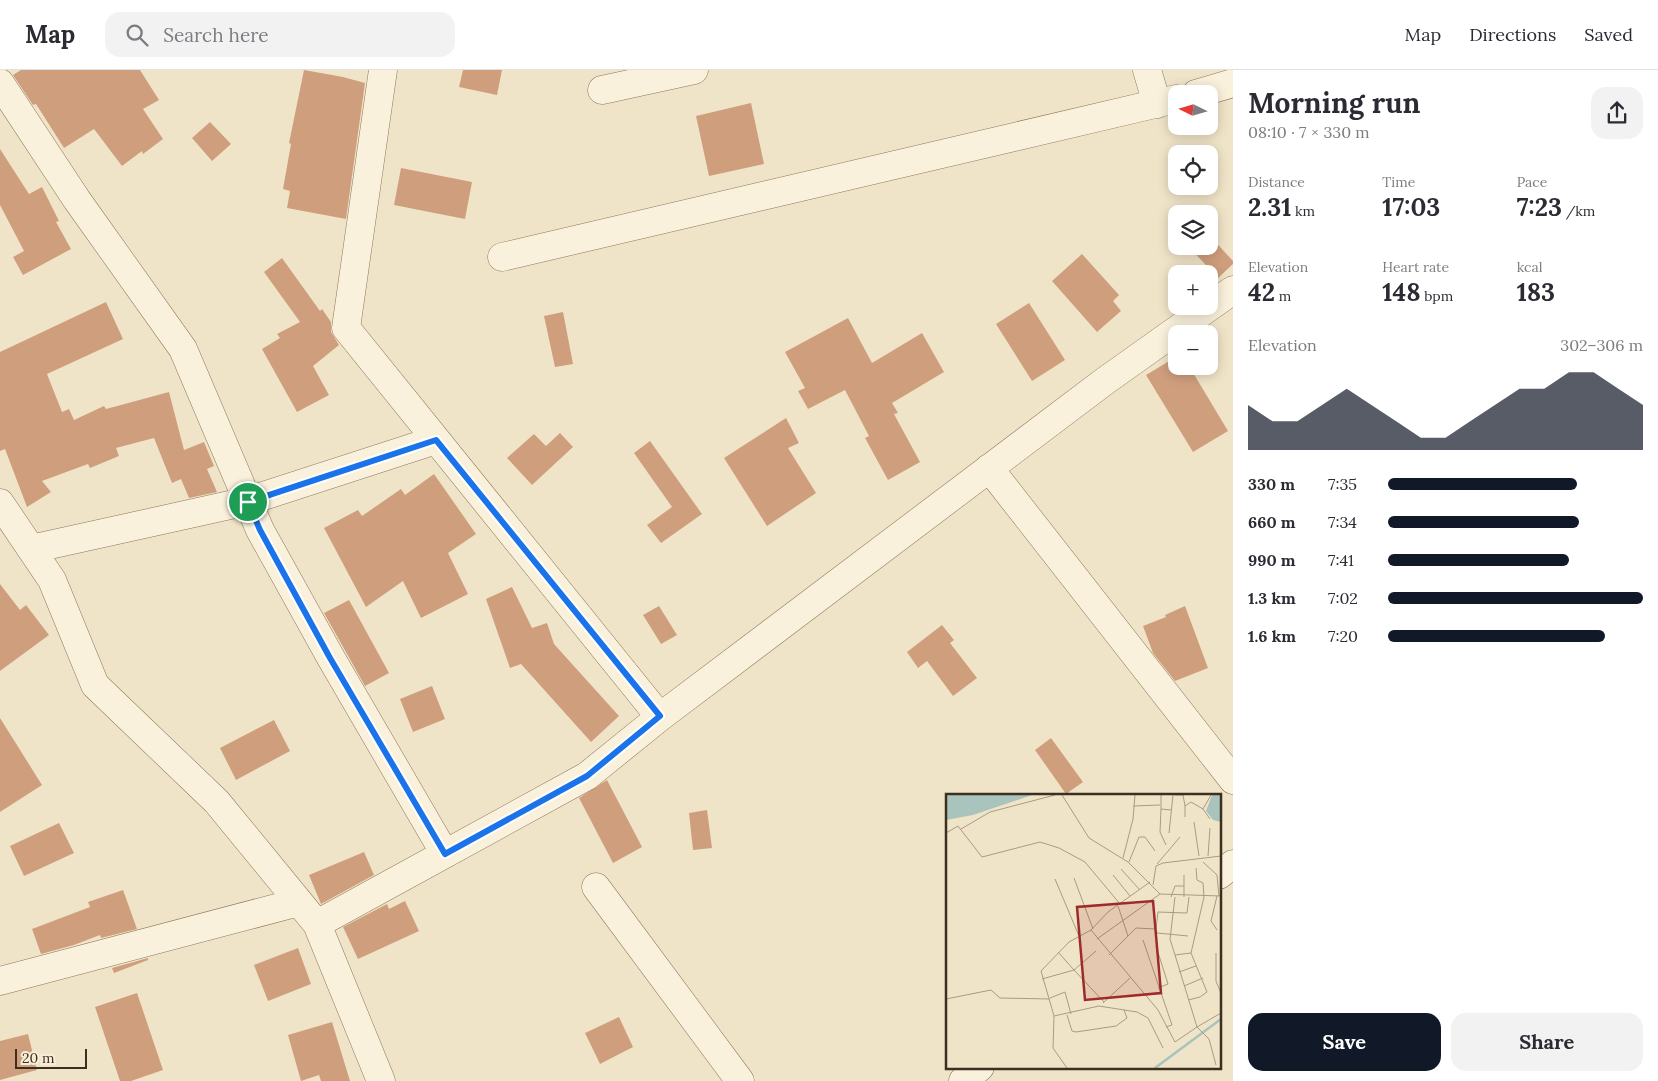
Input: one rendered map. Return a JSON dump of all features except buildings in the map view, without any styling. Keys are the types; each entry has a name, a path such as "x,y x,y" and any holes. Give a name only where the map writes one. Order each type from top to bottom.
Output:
{"street":[{"path":"383,70 346,328 660,716"},
{"path":"602,90 694,70"},
{"path":"502,257 1166,102 1147,70"},
{"path":"0,83 77,200 183,349 260,530 330,658 445,854"},
{"path":"1218,87 1233,83"},
{"path":"317,924 587,776 660,716 989,468 1105,381 1233,290"},
{"path":"31,549 248,502 436,440"},
{"path":"989,468 1233,780"},
{"path":"2,511 52,580 95,686 217,802 317,924 381,1081"},
{"path":"1220,874 1233,864"},
{"path":"596,887 740,1081"},
{"path":"0,981 299,902"},
{"path":"962,1081 979,1068"}],"route":[{"path":"436,440 660,716 587,776 445,854 330,658 260,530 248,502 436,440"}]}
